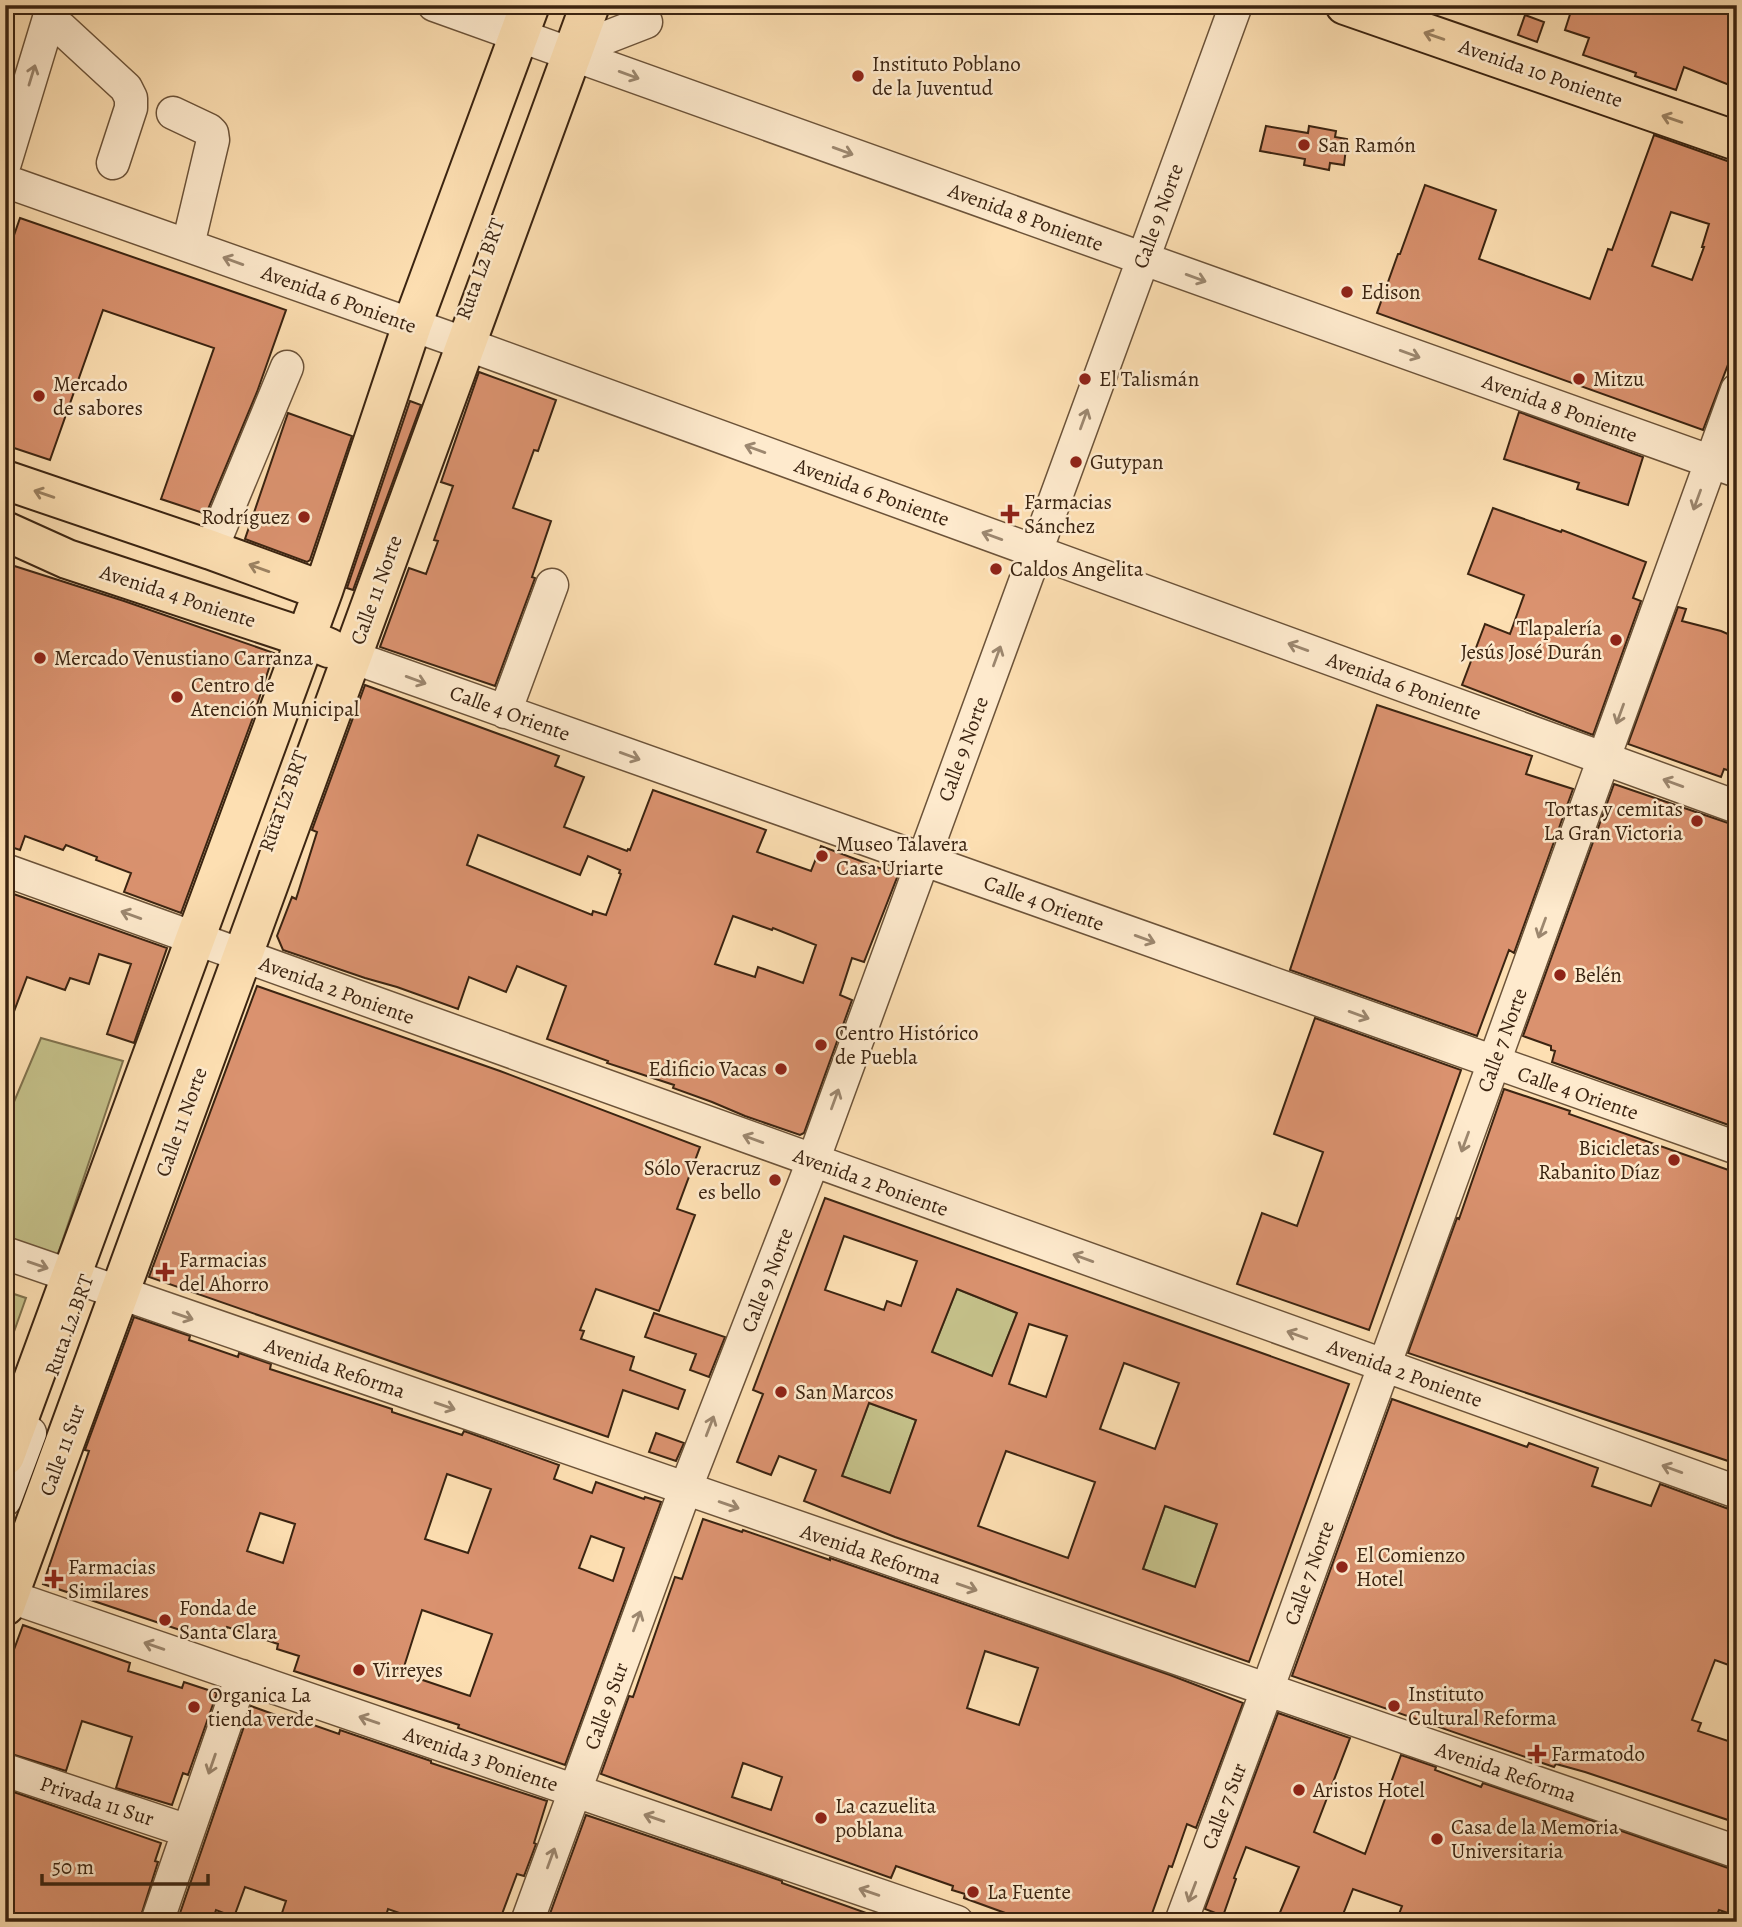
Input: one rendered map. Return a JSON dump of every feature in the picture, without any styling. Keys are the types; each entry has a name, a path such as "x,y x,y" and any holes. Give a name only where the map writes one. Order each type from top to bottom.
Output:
{"main road":[{"name":"Calle 11 Norte","path":"95,1285 329,648 548,39 590,5"},
{"name":"Avenida 10 Poniente","path":"1345,5 1737,141"},
{"name":"Calle 11 Norte","path":"95,1285 329,648 323,591 441,335 548,39"},
{"path":"5,480 323,591"},
{"name":"Avenida 4 Poniente","path":"5,531 67,559 329,648"},
{"path":"139,583 192,580 203,573 211,550"},
{"path":"5,1456 95,1285"},
{"name":"Calle 11 Sur","path":"6,1599 95,1285"}],"street":[{"name":"Avenida 8 Poniente","path":"433,5 548,39 1143,258 1724,467"},
{"path":"548,5 548,39"},
{"path":"548,39 576,5"},
{"name":"Calle 9 Norte","path":"685,1490 813,1161 1236,5"},
{"path":"51,13 61,27 125,88 131,98 131,108 113,163"},
{"path":"5,163 51,13"},
{"path":"548,39 646,22"},
{"path":"173,113 209,130 213,140 188,245"},
{"name":"Avenida 6 Poniente","path":"5,181 441,335 1737,807"},
{"path":"211,550 287,367"},
{"name":"Calle 7 Norte","path":"1267,1690 1604,758 1724,467 1737,390"},
{"path":"505,712 552,585"},
{"name":"Calle 4 Oriente","path":"329,648 1737,1148"},
{"name":"Avenida 2 Poniente","path":"5,870 1737,1492"},
{"name":"Avenida Reforma","path":"5,1254 1737,1852"},
{"name":"Ruta L2 BRT","path":"5,1500 95,1285"},
{"name":"Ruta L2 BRT","path":"5,1558 95,1285"},
{"name":"Calle 9 Sur","path":"527,1922 685,1490"},
{"name":"Avenida 3 Poniente","path":"6,1599 242,1676 957,1922"},
{"path":"157,1922 242,1676"},
{"name":"Calle 7 Sur","path":"1181,1922 1267,1690"},
{"name":"Privada 11 Sur","path":"5,1770 188,1831"}],"shaded area":[{"path":"41,1038 123,1061 54,1266 5,1248 5,1123"},
{"path":"957,1289 1017,1313 992,1376 932,1352"},
{"path":"5,1291 26,1298 5,1357"},
{"path":"869,1403 916,1420 890,1493 842,1476"},
{"path":"1165,1506 1217,1524 1195,1587 1143,1569"}],"building":[{"path":"1573,5 1640,5 1661,13 1664,5 1737,5 1737,88 1684,67 1676,90 1583,55 1589,38 1565,30"},
{"path":"1525,15 1544,22 1537,42 1518,35"},
{"name":"San Ramón","path":"1266,126 1308,133 1309,126 1336,131 1335,137 1347,139 1344,165 1330,163 1329,170 1304,165 1305,159 1260,151"},
{"path":"1654,135 1730,162 1737,162 1737,341 1703,430 1377,313 1425,185 1496,210 1479,259 1590,299 1608,249 1612,250","holes":["1671,212 1709,224 1692,280 1652,266"]},
{"name":"Mercado de sabores","path":"20,218 286,310 257,392 206,514 161,499 214,348 103,310 50,460 5,445 5,261"},
{"path":"479,372 556,400 538,451 534,450 513,508 551,521 532,577 535,578 495,686 380,647 409,568 426,574 438,541 434,540 453,486 441,482"},
{"path":"410,401 421,405 353,590 347,588"},
{"path":"1519,412 1643,457 1628,505 1577,489 1579,483 1504,459"},
{"path":"288,413 352,436 310,560 307,562 245,539"},
{"path":"1493,508 1561,532 1562,530 1646,562 1633,598 1641,601 1593,735 1462,685 1485,624 1510,634 1524,595 1468,574"},
{"path":"5,563 274,653 181,913 124,892 131,873 66,845 63,850 25,836 20,850 5,845"},
{"path":"1678,607 1686,609 1682,621 1737,638 1737,773 1724,769 1721,777 1628,744"},
{"path":"365,685 559,756 555,766 584,777 564,827 627,851 630,850 653,790 766,830 757,852 811,871 821,846 898,875 864,962 852,958 840,995 852,1000 804,1133 800,1135 547,1039 566,986 517,966 506,992 469,977 458,1009 283,950 277,936 292,897 296,899 317,832 312,830","holes":["478,835 580,875 588,856 620,870 621,874 606,915 593,911 592,915 467,865","733,916 816,945 803,983 758,967 755,977 715,964"]},
{"path":"1377,705 1532,756 1526,774 1573,789 1514,953 1509,950 1477,1036 1290,970"},
{"path":"1614,784 1737,825 1737,1128 1552,1062 1555,1051 1551,1050 1551,1046 1523,1036"},
{"path":"5,891 167,948 134,1043 107,1034 131,964 99,954 89,984 70,978 65,990 27,977 5,1030"},
{"path":"257,986 500,1071 700,1147 677,1209 695,1215 659,1311 596,1289 580,1330 584,1331 581,1339 634,1357 630,1370 685,1390 678,1409 623,1390 608,1437 149,1277"},
{"path":"1315,1018 1461,1070 1369,1330 1237,1284 1262,1213 1297,1226 1323,1152 1274,1134"},
{"path":"1504,1089 1737,1173 1737,1464 1408,1353 1457,1218 1459,1219"},
{"path":"825,1198 1349,1384 1249,1662 895,1537 804,1501 816,1470 779,1456 771,1475 737,1462 763,1394 753,1390","holes":["844,1236 917,1261 901,1306 887,1301 884,1310 825,1290","957,1289 1017,1313 992,1376 932,1352","1029,1324 1067,1336 1046,1397 1009,1384","1124,1363 1179,1383 1155,1449 1100,1429","869,1403 916,1420 890,1493 842,1476","1006,1451 1095,1482 1068,1558 978,1526","1165,1506 1217,1524 1195,1587 1143,1569"]},
{"path":"654,1313 725,1337 709,1377 690,1370 696,1354 645,1337"},
{"path":"134,1317 190,1336 189,1340 238,1357 239,1353 271,1364 270,1369 392,1409 392,1412 462,1435 464,1431 559,1465 554,1479 592,1493 596,1482 644,1499 645,1497 661,1502 565,1765 458,1728 459,1725 294,1671 299,1656 277,1649 278,1644 227,1627 222,1639 191,1628 189,1633 43,1584 89,1451 85,1450","holes":["447,1474 491,1489 468,1553 425,1539","260,1513 295,1524 283,1563 247,1551","591,1536 624,1548 613,1581 579,1568","422,1610 492,1634 470,1696 402,1673"]},
{"path":"1392,1399 1527,1447 1529,1443 1598,1468 1592,1486 1651,1506 1660,1484 1737,1512 1737,1668 1715,1660 1692,1720 1701,1723 1698,1731 1737,1744 1737,1823 1585,1772 1556,1764 1554,1767 1292,1676"},
{"path":"656,1433 684,1443 676,1461 649,1452"},
{"path":"703,1519 830,1558 1170,1675 1243,1703 1196,1828 1187,1824 1149,1922 1030,1922 964,1898 965,1894 952,1890 953,1886 896,1866 891,1878 601,1774 629,1696 633,1697 675,1577 682,1579","holes":["985,1651 1038,1668 1019,1725 967,1708","743,1763 782,1777 771,1810 732,1797"]},
{"path":"23,1625 130,1663 128,1671 182,1688 184,1682 217,1693 188,1775 183,1773 172,1805 116,1788 132,1737 82,1721 66,1771 5,1752 5,1674"},
{"path":"251,1706 339,1734 340,1730 547,1801 524,1876 517,1874 499,1922 425,1922 388,1909 384,1922 279,1922 286,1901 245,1887 234,1917 216,1910 212,1922 177,1922"},
{"path":"1278,1713 1350,1738 1314,1832 1365,1854 1401,1755 1481,1787 1483,1783 1737,1870 1737,1916 1719,1910 1714,1922 1396,1922 1402,1906 1353,1889 1340,1922 1276,1922 1299,1867 1246,1847 1223,1916 1205,1909"},
{"path":"5,1789 161,1843 155,1861 158,1862 139,1922 34,1922 5,1912"},
{"path":"586,1815 782,1881 886,1920 547,1922"}],"place":[{"name":"Instituto Poblano de la Juventud","path":"858,76"},
{"name":"San Ramón","path":"1304,145"},
{"name":"Edison","path":"1347,292"},
{"name":"El Talismán","path":"1085,379"},
{"name":"Mitzu","path":"1579,379"},
{"name":"Mercado de sabores","path":"39,396"},
{"name":"Gutypan","path":"1076,462"},
{"name":"Farmacias Sánchez","path":"1010,514"},
{"name":"Rodríguez","path":"304,517"},
{"name":"Caldos Angelita","path":"996,569"},
{"name":"Tlapalería Jesús José Durán","path":"1616,640"},
{"name":"Mercado Venustiano Carranza","path":"40,658"},
{"name":"Centro de Atención Municipal","path":"177,697"},
{"name":"Tortas y cemitas La Gran Victoria","path":"1697,821"},
{"name":"Museo Talavera Casa Uriarte","path":"822,856"},
{"name":"Belén","path":"1560,975"},
{"name":"Centro Histórico de Puebla","path":"821,1045"},
{"name":"Edificio Vacas","path":"781,1069"},
{"name":"Bicicletas Rabanito Díaz","path":"1674,1160"},
{"name":"Sólo Veracruz es bello","path":"775,1180"},
{"name":"Farmacias del Ahorro","path":"165,1272"},
{"name":"San Marcos","path":"781,1392"},
{"name":"El Comienzo Hotel","path":"1342,1567"},
{"name":"Farmacias Similares","path":"54,1579"},
{"name":"Fonda de Santa Clara","path":"165,1620"},
{"name":"Virreyes","path":"359,1670"},
{"name":"Instituto Cultural Reforma","path":"1394,1706"},
{"name":"Organica La tienda verde","path":"194,1707"},
{"name":"Farmatodo","path":"1537,1754"},
{"name":"Aristos Hotel","path":"1299,1790"},
{"name":"La cazuelita poblana","path":"821,1818"},
{"name":"Casa de la Memoria Universitaria","path":"1437,1839"},
{"name":"La Fuente","path":"973,1892"}]}
